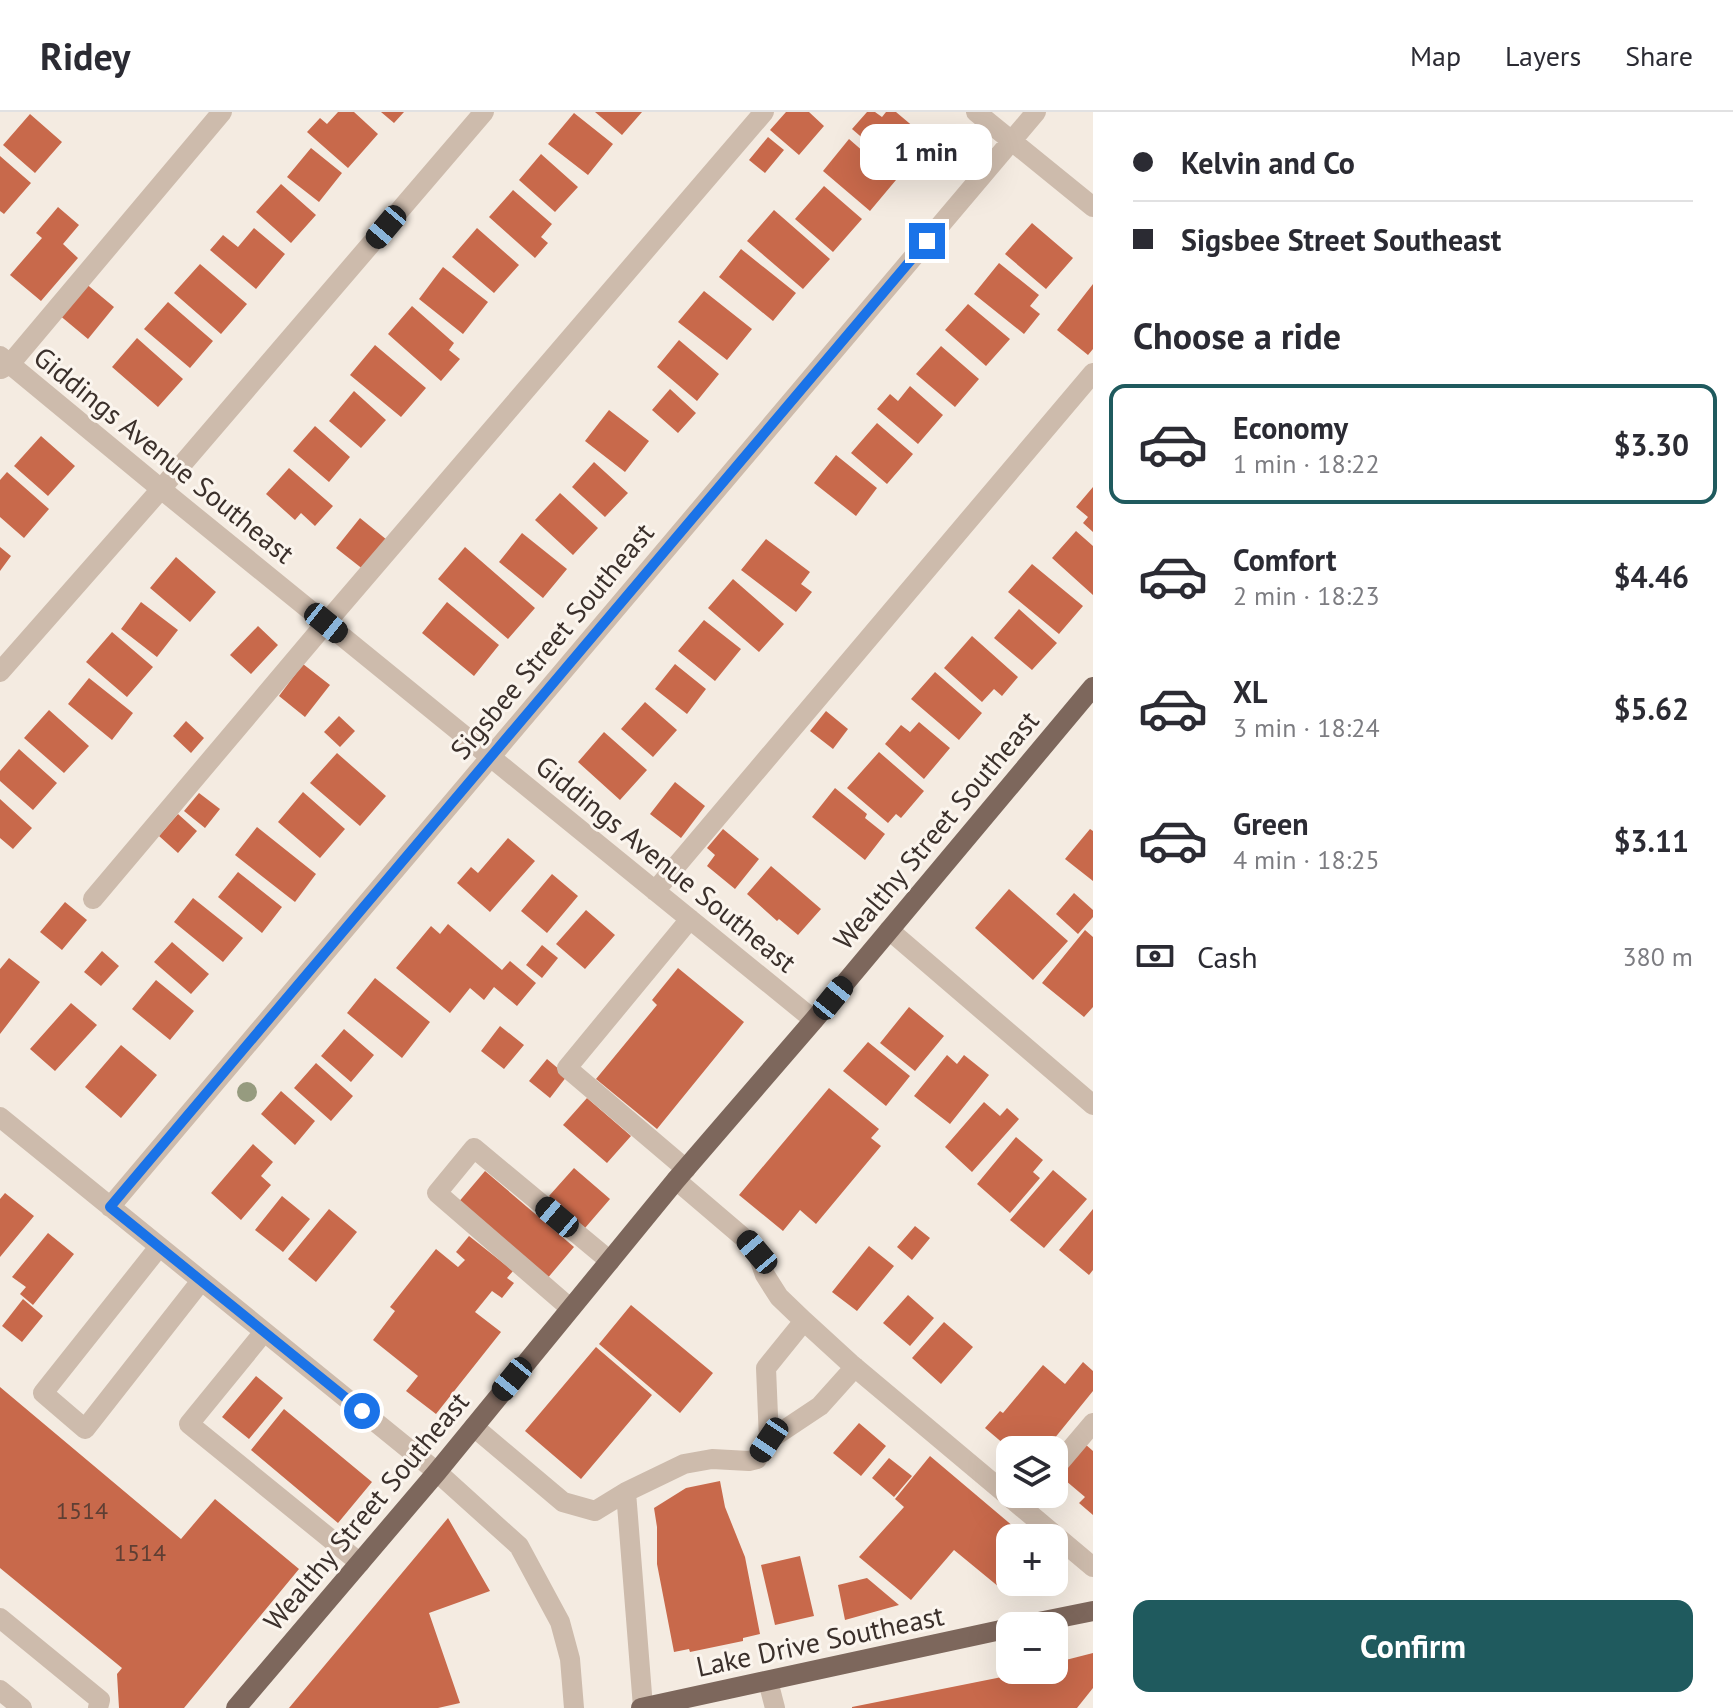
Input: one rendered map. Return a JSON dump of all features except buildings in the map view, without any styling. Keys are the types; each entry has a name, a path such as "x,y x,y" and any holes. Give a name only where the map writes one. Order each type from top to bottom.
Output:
{"main road":[{"name":"Wealthy Street Southeast","path":"236,1708 437,1472 681,1174 1093,687"},
{"path":"1068,1616 1093,1611"},
{"name":"Lake Drive Southeast","path":"642,1708 670,1705 996,1631"}],"street":[{"path":"3,363 222,112"},
{"path":"0,672 484,112"},
{"path":"93,899 764,112"},
{"path":"976,112 1093,207"},
{"name":"Sigsbee Street Southeast","path":"110,1207 1036,112"},
{"name":"Giddings Avenue Southeast","path":"3,363 814,1020"},
{"path":"655,891 1093,373"},
{"path":"690,919 567,1068 681,1174 744,1238 757,1252 765,1275 779,1297 804,1321 855,1367 996,1476"},
{"path":"889,930 1093,1105"},
{"path":"0,1117 437,1472 519,1546 560,1622 570,1659 574,1708"},
{"path":"570,1308 437,1193 474,1148 610,1261"},
{"path":"159,1247 43,1393 85,1429 201,1281"},
{"path":"769,1440 766,1368 804,1321"},
{"path":"264,1332 189,1424 360,1563"},
{"path":"474,1427 563,1502 595,1511 684,1464 712,1459 757,1459 769,1440 820,1406 855,1367"},
{"path":"1068,1452 1093,1423"},
{"path":"626,1492 642,1708"},
{"path":"1035,1508 1093,1567"},
{"path":"0,1618 100,1700 98,1708"},
{"path":"768,1681 775,1708"},
{"path":"0,1690 22,1708"}],"route":[{"path":"362,1411 110,1207 927,241"}]}
